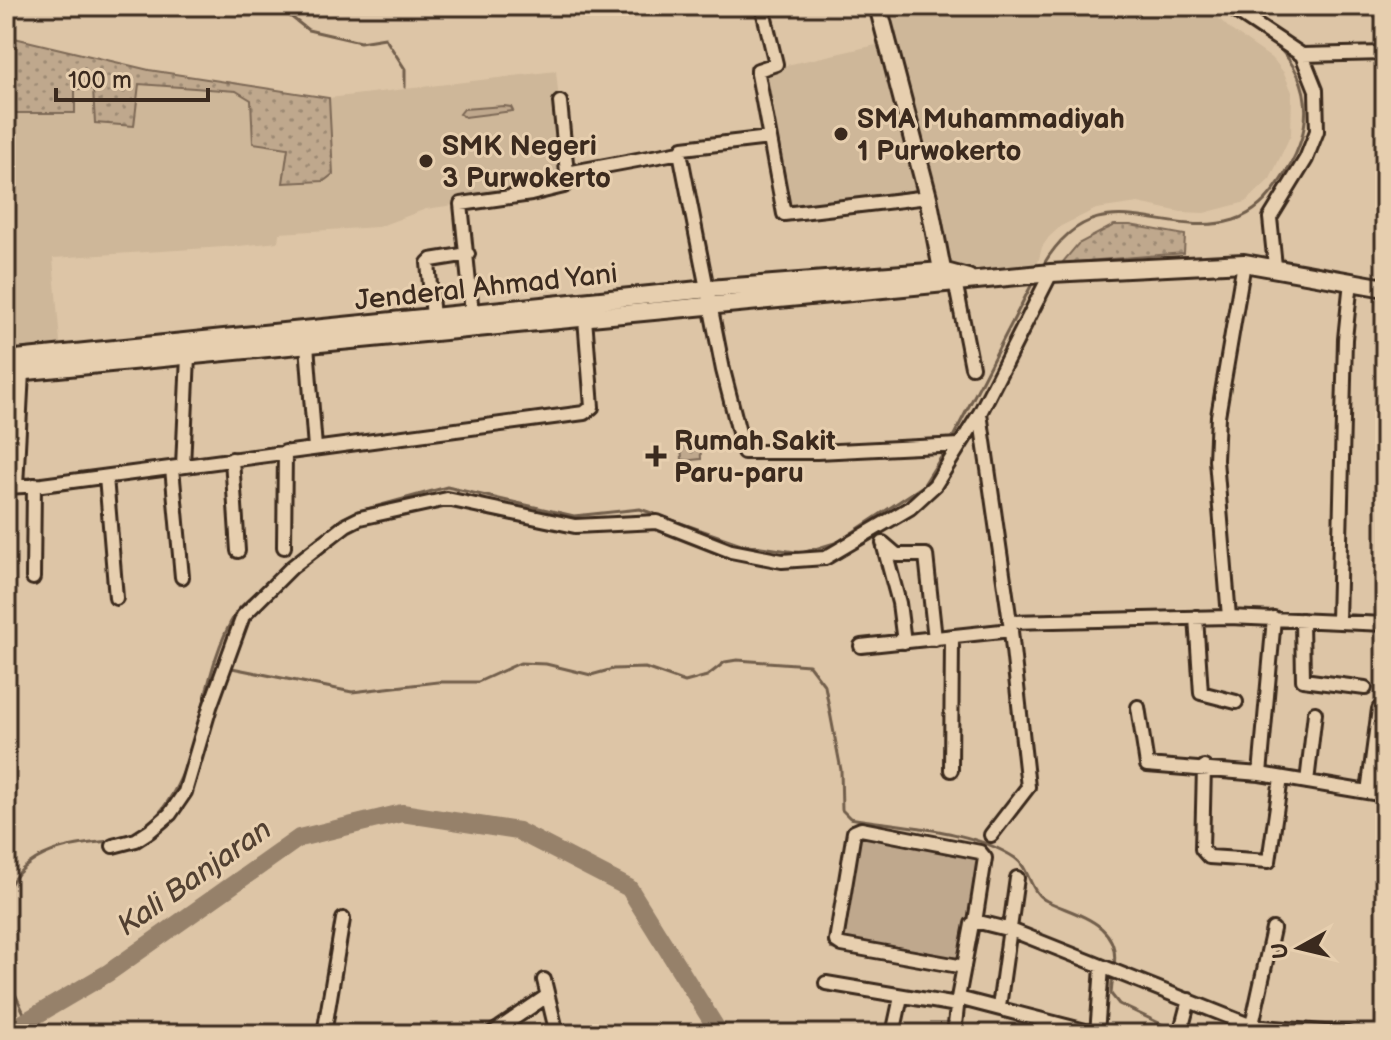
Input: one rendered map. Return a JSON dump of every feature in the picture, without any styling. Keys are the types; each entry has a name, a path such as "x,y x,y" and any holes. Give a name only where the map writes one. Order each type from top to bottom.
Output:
{"main road":[{"path":"878,6 928,197 953,278"},
{"name":"Jenderal Ahmad Yani","path":"6,360 953,278 1244,263 1275,266 1385,288"},
{"name":"Jenderal Ahmad Yani","path":"14,373 307,345 413,327 433,317 472,313 554,313 585,318 710,298"}],"street":[{"path":"762,6 776,64 757,71 785,215 928,197"},
{"path":"1228,6 1302,55 1316,90 1317,131 1299,174 1270,218 1275,266"},
{"path":"1302,55 1385,53"},
{"path":"472,313 461,204 564,186 567,173 560,102"},
{"path":"567,173 680,152 683,148 769,138"},
{"path":"680,152 744,452 817,452 950,444"},
{"path":"433,317 428,263 468,254"},
{"path":"1229,617 1221,536 1217,431 1244,263"},
{"path":"113,846 136,840 170,814 185,792 243,616 251,605 322,541 360,518 435,500 476,503 575,526 657,522 731,551 782,561 825,558 922,499 947,469 950,444 980,413 1049,273"},
{"path":"953,278 972,367"},
{"path":"1338,621 1345,339 1351,281"},
{"path":"14,373 11,486 34,485 590,411 585,318"},
{"path":"307,345 315,448"},
{"path":"182,577 177,467 188,356"},
{"path":"980,413 1010,626 1028,787 991,835"},
{"path":"284,547 285,452"},
{"path":"232,459 238,551"},
{"path":"106,477 116,598"},
{"path":"33,578 34,485"},
{"path":"876,529 897,593 904,642"},
{"path":"883,543 897,555 926,555 935,639"},
{"path":"1196,617 1201,693 1236,702"},
{"path":"861,646 952,637 1010,626 1196,617 1385,624"},
{"path":"1260,774 1274,618"},
{"path":"1302,620 1303,680 1365,688"},
{"path":"951,770 952,637"},
{"path":"1138,707 1147,765 1204,767 1260,774 1385,795"},
{"path":"1368,792 1379,709"},
{"path":"1307,782 1315,713"},
{"path":"1204,767 1202,849 1204,855 1209,857 1269,861 1281,778"},
{"path":"955,1025 985,858 980,852 861,829 854,832 836,941 842,945 964,967"},
{"path":"999,1007 1017,878"},
{"path":"324,1034 343,919"},
{"path":"975,922 1011,930 1189,1000 1251,1030 1348,1034"},
{"path":"1251,1030 1273,929"},
{"path":"826,983 901,997 999,1007 1097,1034 1103,967"},
{"path":"544,980 557,1034"},
{"path":"491,1034 547,996"},
{"path":"893,1034 901,997"},
{"path":"1182,1029 1189,1000"}],"shaded area":[{"path":"878,6 1206,6 1231,30 1274,60 1284,73 1292,92 1291,134 1270,179 1246,202 1204,213 1181,212 1138,203 1096,209 1061,226 1049,237 1042,247 1035,275 1018,277 945,269 928,197 787,212 760,71 885,43"},
{"path":"6,36 149,70 329,98 556,71 567,181 531,194 426,209 378,227 279,233 278,242 53,258 61,354 6,360"}],"green space":[{"path":"6,36 149,70 329,98 333,174 324,181 283,183 288,148 253,143 251,100 236,91 139,84 134,126 95,123 93,89 75,89 75,113 6,113"},
{"path":"511,107 513,111 465,117 460,114 464,109"},
{"path":"1114,225 1185,235 1184,253 1062,263 1078,244"},
{"path":"700,438 701,459 682,461 681,440"},
{"path":"851,824 985,847 962,971 831,949"}],"waterway":[{"path":"248,6 267,13 285,12 308,30 360,42 385,38 405,69 405,87"},
{"path":"1042,267 1063,239 1085,223 1108,216 1207,224 1234,220 1260,205 1291,164 1304,129 1306,111 1298,76 1275,44"},
{"path":"951,441 1034,280"},
{"path":"318,539 356,512 447,487 574,516 640,509 741,544 802,553 838,542 923,486 945,451"},
{"path":"147,826 166,804 191,752 223,639 239,609 267,584"},
{"path":"232,668 352,692 438,682 478,682 520,663 546,664 591,675 613,669 645,668 685,682 707,676 725,662 737,660 809,665 825,686 841,770 842,810 850,818 957,835 997,848 1015,858 1041,897 1094,922 1103,930 1114,951 1114,966"},
{"name":"Kali Banjaran","path":"6,1033 108,973 299,838 402,813 518,831 629,888 720,1034"},
{"path":"6,892 25,867 38,858 66,847 112,841"},
{"path":"6,974 27,1020"},
{"path":"1113,974 1111,994 1119,1004 1176,1031"}],"place":[{"name":"SMA Muhammadiyah 1 Purwokerto","path":"841,134"},
{"name":"SMK Negeri 3 Purwokerto","path":"426,161"},
{"name":"Rumah Sakit Paru-paru","path":"656,456"}]}
